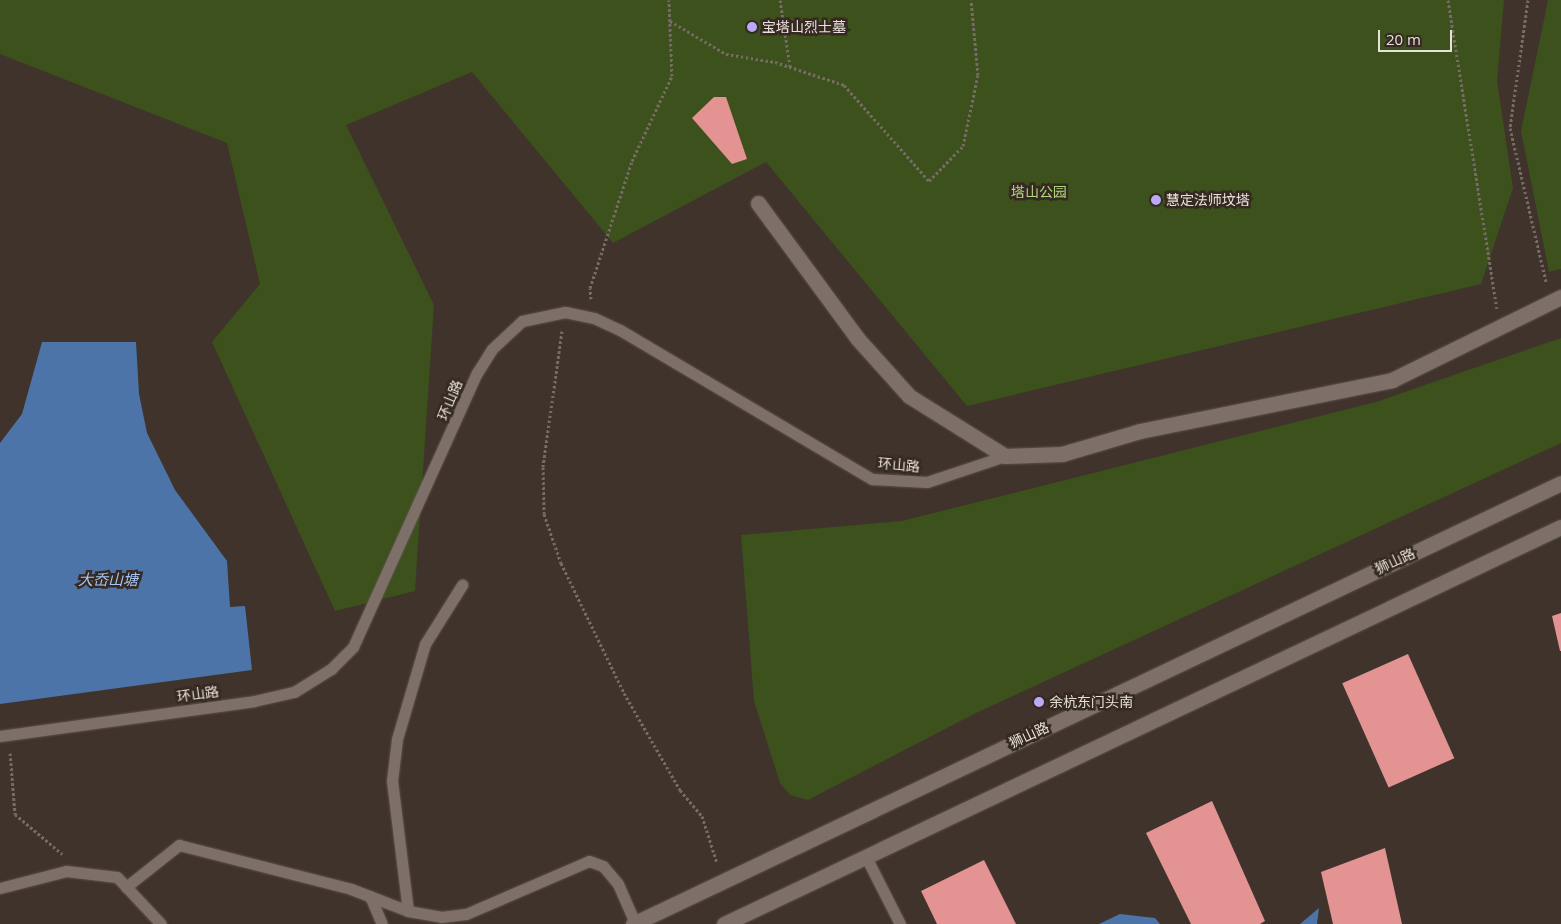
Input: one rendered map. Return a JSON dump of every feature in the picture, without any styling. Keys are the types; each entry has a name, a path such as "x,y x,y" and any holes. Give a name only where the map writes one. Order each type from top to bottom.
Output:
{"main road":[{"path":"758,203 857,338 909,396 1005,456 1062,454 1140,431 1392,380 1499,325 1556,299"},
{"name":"狮山路","path":"634,923 1561,483"},
{"path":"724,924 1561,527"}],"lane":[{"name":"环山路","path":"5,735 254,701 294,692 331,669 352,647 477,373 492,349 522,321 565,312 594,318 620,330 872,479 927,482 1005,456"},
{"path":"408,911 392,781 397,739 416,666 425,644 462,585"},
{"path":"126,887 179,845 370,896 408,911 441,917 466,914 589,861 603,866 618,884 634,923"},
{"path":"866,857 900,924"},
{"path":"0,888 66,871 83,870 117,877 161,924"},
{"path":"370,896 382,924"}],"path":[{"path":"594,318 590,288 632,162 672,76 669,0"},
{"path":"780,0 790,67"},
{"path":"670,21 726,54 790,67 844,85 929,181 963,146 978,75 971,0"},
{"path":"1448,0 1499,325"},
{"path":"1528,0 1510,128 1556,299"},
{"path":"565,312 544,467 544,514 561,563 624,693 680,790 702,816 723,880"},
{"path":"5,735 16,814 83,870"}],"green space":[{"name":"塔山公园","path":"0,0 1504,0 1497,81 1513,188 1481,284 967,406 766,162 613,243 472,72 346,125 434,305 415,591 335,611 212,342 260,284 227,143 0,54"},
{"path":"1548,0 1561,0 1561,269 1549,272 1521,131"},
{"path":"1561,338 1561,443 974,714 808,800 790,795 780,783 754,701 741,535 902,521 1376,402"}],"water":[{"name":"大岙山塘","path":"42,342 136,342 139,394 147,433 175,490 227,561 230,607 245,606 252,670 0,704 0,443 22,414"},
{"path":"1319,908 1317,924 1300,924"},
{"path":"1120,914 1155,918 1160,924 1099,924"}],"building":[{"path":"714,97 726,97 747,159 732,164 692,118"},
{"path":"1561,613 1561,651 1560,651 1552,616"},
{"path":"1408,654 1454,758 1389,787 1342,683"},
{"path":"1212,801 1265,921 1260,924 1191,924 1146,833"},
{"path":"1385,848 1402,924 1333,924 1321,872"},
{"path":"984,860 1016,924 937,924 921,891"}],"place":[{"name":"宝塔山烈士墓","path":"752,27"},
{"name":"慧定法师坟塔","path":"1156,200"},
{"name":"余杭东门头南","path":"1039,702"}]}
